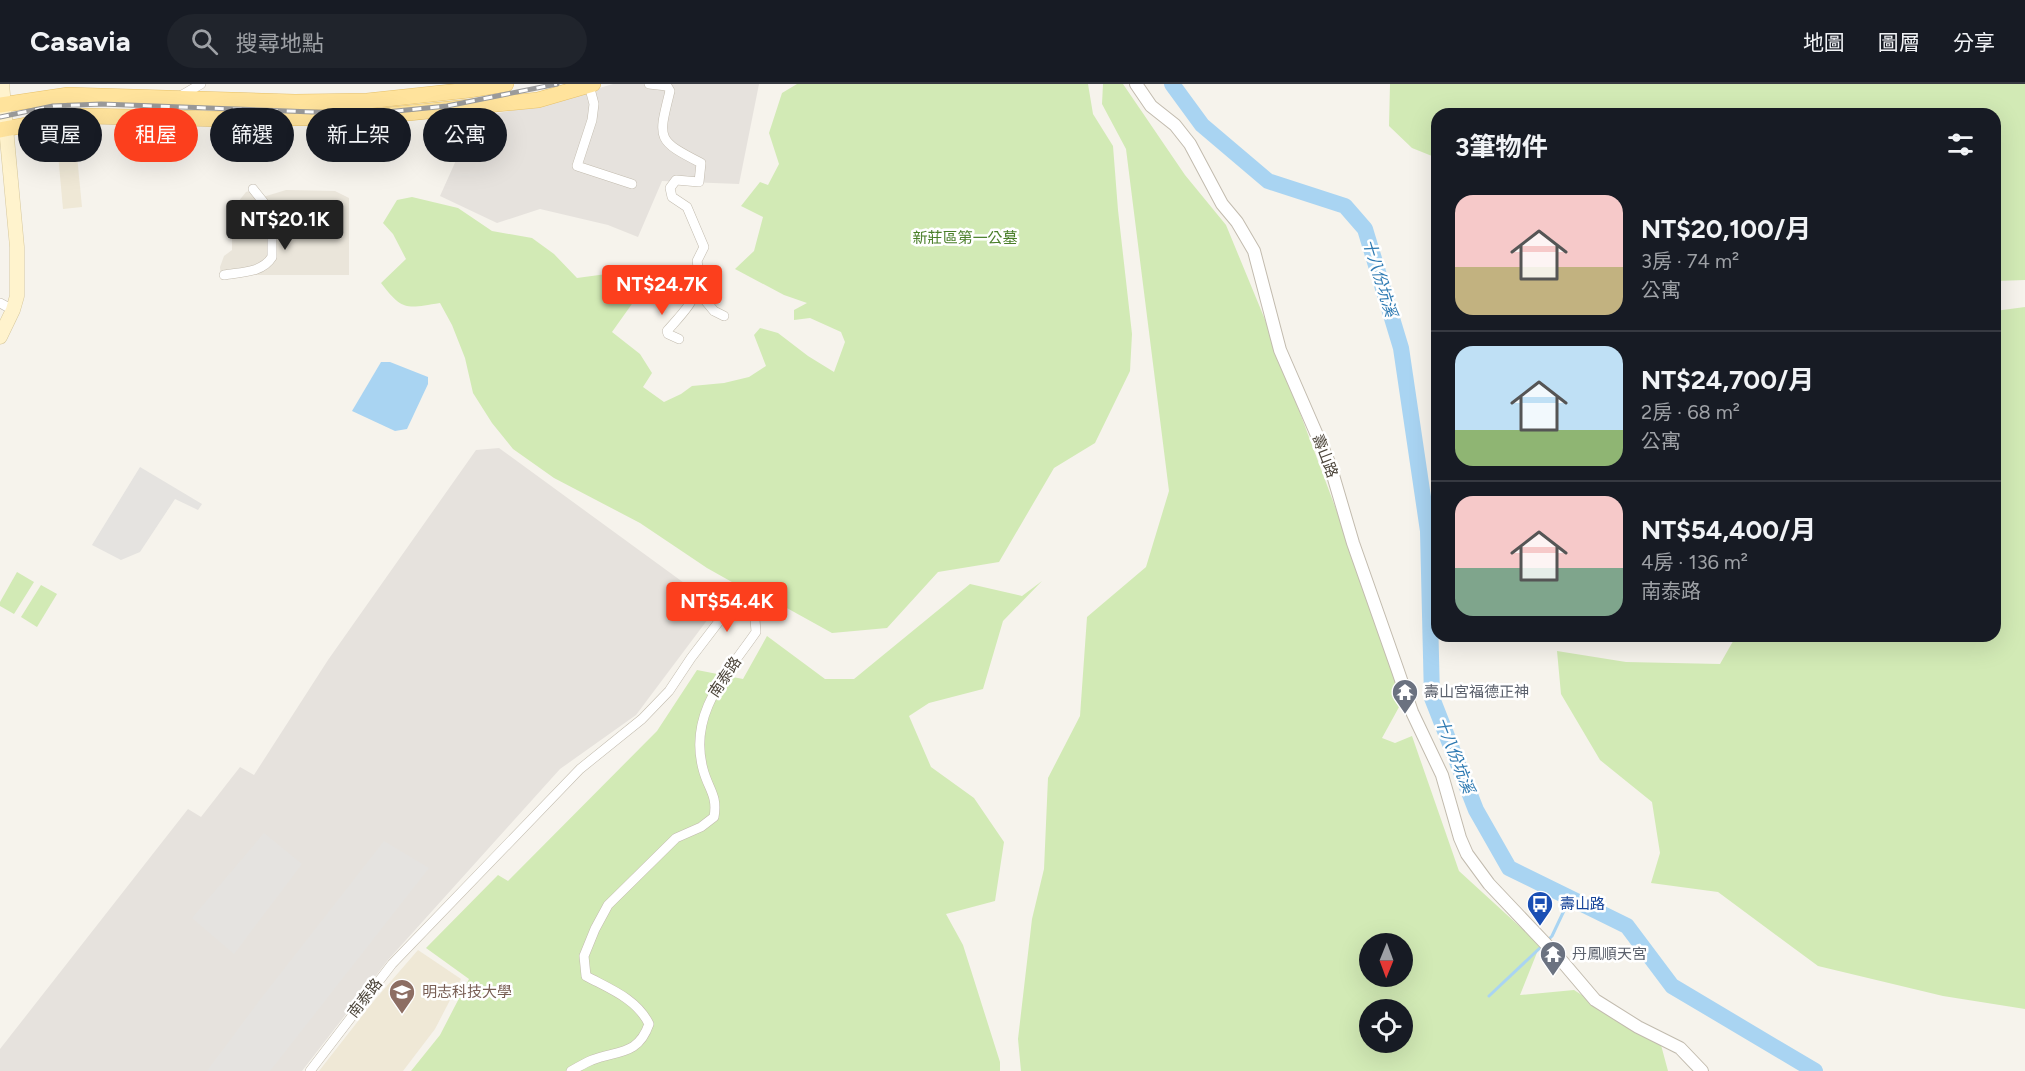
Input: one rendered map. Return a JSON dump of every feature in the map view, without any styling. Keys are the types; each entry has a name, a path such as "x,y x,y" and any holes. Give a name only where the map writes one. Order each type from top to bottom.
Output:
{"main road":[{"path":"0,337 17,296 17,247 3,129 2,84"},
{"path":"2,105 68,95 295,102 367,101 506,84"},
{"path":"198,119 369,117 538,100 591,85"},
{"path":"3,129 85,116 114,117"}],"street":[{"path":"166,108 177,98 201,84"},
{"path":"649,84 667,86 670,91 661,126 663,138 676,150 701,163 699,182 676,180 670,188 672,197 687,207 704,247 697,261 704,299 714,311 724,316"},
{"name":"壽山路","path":"1136,84 1151,106 1175,126 1190,144 1222,204 1237,222 1254,251 1277,341 1330,465 1353,543 1412,712 1442,775 1460,838 1467,854 1489,884 1596,1000 1638,1027 1680,1048 1702,1071"},
{"path":"591,85 594,104 592,120 577,166 632,184"},
{"path":"224,275 258,269 272,257 272,215 253,189"},
{"path":"679,339 668,334 667,331 696,295 700,278"},
{"path":"0,303 13,310"},
{"name":"南泰路","path":"310,1071 392,964 580,769 642,719 669,691 720,620 729,612 740,609 750,612 755,619 756,632 709,699 703,718 700,741 703,769 716,805 714,817 701,827 676,838 608,905 584,956 586,976 631,1000 644,1013 649,1024 645,1036 623,1053 593,1059 571,1071"}],"shaded area":[{"path":"613,84 759,84 739,184 662,181 638,237 608,225 540,209 497,223 440,196 455,162 507,162 507,111 548,103"},
{"path":"59,162 78,162 82,207 63,209"},
{"path":"258,188 263,197 286,190 335,191 349,198 349,275 245,275 221,280 220,267 224,256 232,250 234,207 246,192"},
{"path":"499,448 717,607 636,715 560,769 388,960 302,1071 0,1071 0,1049 188,809 201,817 240,767 254,775 328,660 476,450"},
{"path":"140,467 202,504 198,510 175,499 140,552 121,560 92,545"},
{"path":"264,833 302,864 234,954 192,918"},
{"path":"384,841 429,868 270,1071 207,1071 259,1001"},
{"name":"明志科技大學","path":"418,950 461,979 435,1029 403,1071 319,1071 373,1002"}],"green space":[{"name":"新莊區第一公墓","path":"797,84 1088,84 1093,114 1113,146 1132,334 1130,371 1095,443 1054,468 999,562 938,572 887,628 832,633 776,602 755,595 707,568 640,523 554,478 513,449 492,423 473,393 465,358 452,325 440,303 406,306 395,299 381,283 406,259 393,234 383,223 397,200 412,197 458,208 492,231 532,238 554,254 577,278 636,270 639,294 612,332 640,354 652,373 643,387 664,402 692,386 724,383 749,377 766,366 754,335 760,328 778,333 834,372 845,342 841,332 810,318 794,320 794,310 807,303 784,295 735,269 754,251 763,217 741,206 760,182 768,185 779,164 769,133 782,93"},
{"path":"1103,84 1123,84 1185,175 1226,225 1266,322 1404,698 1382,738 1395,743 1412,736 1459,871 1540,945 1520,995 1574,990 1661,1045 1668,1071 1021,1071 1018,1039 1032,919 1044,869 1048,778 1080,716 1087,617 1146,567 1169,491 1126,149 1102,104"},
{"path":"1390,84 2025,84 2025,280 2001,281 2001,108 1431,108 1431,156 1412,148 1389,126"},
{"path":"2025,307 2025,1009 1943,996 1818,966 1718,892 1651,883 1660,853 1652,802 1600,760 1561,694 1557,651 1626,662 1720,664 1733,642 2001,642 2001,310"},
{"path":"17,572 34,582 14,614 0,606 0,602"},
{"path":"1042,581 1003,621 983,689 929,703 909,716 931,767 974,798 1004,842 995,901 946,914 963,945 1000,1062 1000,1071 411,1071 440,1035 469,979 426,948 498,875 508,881 657,731 697,670 743,679 767,636 825,679 854,679 970,584 1022,596"},
{"path":"41,585 57,594 37,627 21,617"}],"water":[{"path":"381,362 390,362 428,377 428,384 407,429 395,431 352,411"}],"waterway":[{"name":"十八份坑溪","path":"1172,84 1202,125 1268,181 1345,206 1365,229 1401,348 1428,531 1432,698 1476,810 1509,868 1627,926 1672,986 1815,1071"},
{"path":"1547,941 1552,936 1570,898"},
{"path":"1489,996 1542,946"}],"railway":[{"path":"0,117 53,106 101,104 366,114 447,106 557,84"}],"place":[{"name":"壽山宮福德正神","path":"1405,715"},
{"name":"壽山路","path":"1540,927"},
{"name":"丹鳳順天宮","path":"1553,977"},
{"name":"明志科技大學","path":"402,1015"}]}
